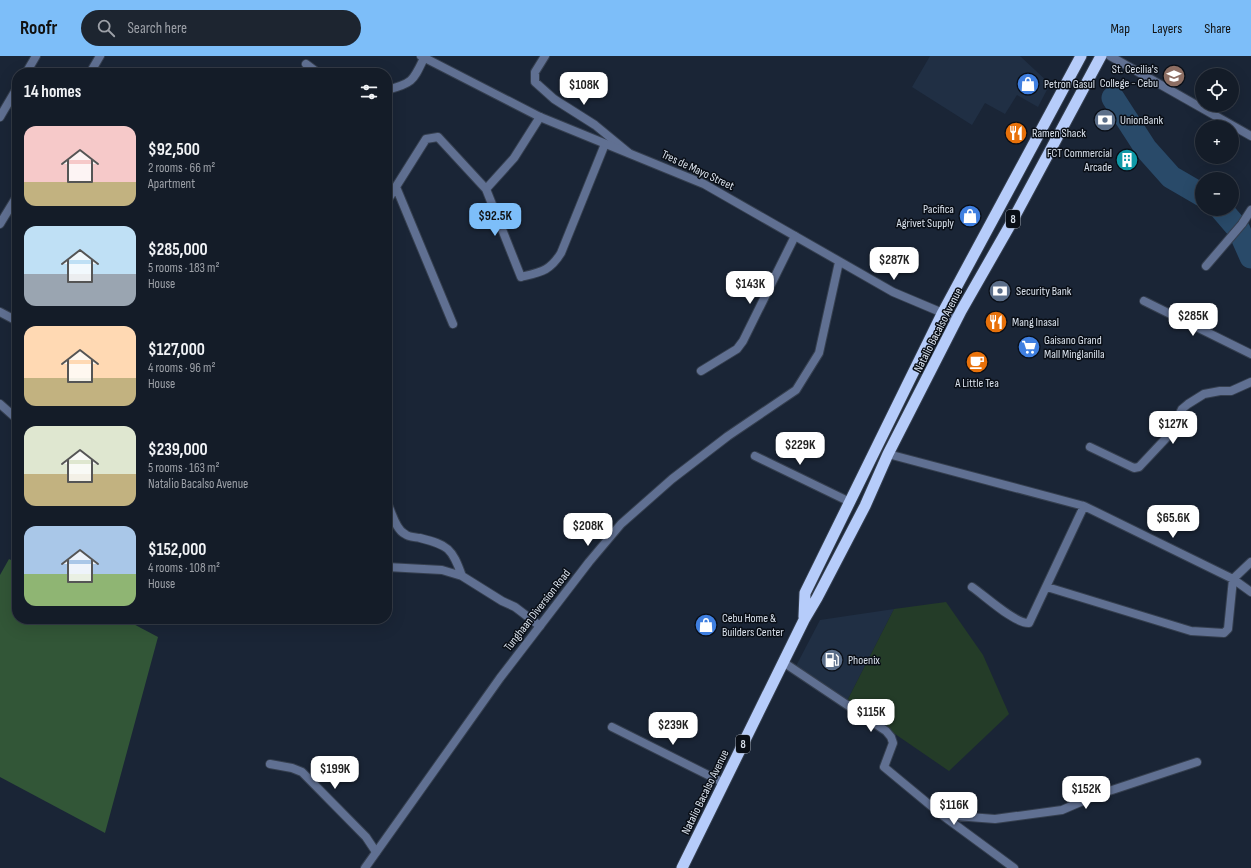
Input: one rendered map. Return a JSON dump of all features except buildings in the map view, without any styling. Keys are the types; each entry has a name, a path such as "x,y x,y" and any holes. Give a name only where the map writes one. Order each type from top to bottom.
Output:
{"highway":[{"name":"Natalio Bacalso Avenue","path":"804,620 805,593 943,312 1081,56"},
{"name":"Natalio Bacalso Avenue","path":"682,868 804,620 841,552 888,454 957,319 1101,56"}],"street":[{"path":"29,68 36,56"},
{"path":"93,68 100,56"},
{"path":"545,56 535,72 535,82 554,99 595,125 631,154"},
{"path":"1110,56 1251,136"},
{"path":"392,89 406,85 412,80 423,57"},
{"name":"Tres de Mayo Street","path":"423,57 540,117 704,184 893,292 957,319"},
{"path":"306,64 311,68"},
{"path":"0,117 12,97"},
{"path":"486,189 514,158 540,117"},
{"path":"392,193 426,140 438,137 486,189 521,277 540,272 554,265 561,253 605,144"},
{"path":"396,187 453,324"},
{"path":"0,224 12,204"},
{"path":"1206,266 1242,224 1251,210"},
{"path":"701,371 737,349 744,341 796,236"},
{"name":"Tunghaan Diversion Road","path":"365,868 500,678 589,562 621,524 672,479 728,436 796,390 819,353 839,262"},
{"path":"1144,301 1251,354"},
{"path":"0,312 12,318"},
{"path":"1090,447 1134,468 1139,467 1170,434 1182,409 1188,404 1204,394 1220,391 1231,391 1251,382"},
{"path":"0,404 12,414"},
{"path":"888,454 1084,506 1233,579 1251,592"},
{"path":"756,456 850,502"},
{"path":"972,587 1010,615 1027,623 1031,620 1084,506"},
{"path":"392,513 399,528 404,534 440,543 449,549 456,559 462,576"},
{"path":"1047,586 1191,631 1224,633 1228,629 1233,579 1251,562"},
{"path":"392,567 442,570 462,576 502,601 515,607 540,626"},
{"path":"783,662 886,731 891,737 893,743 884,767 942,815 1014,868"},
{"path":"612,727 724,783"},
{"path":"942,815 995,819 1062,810 1097,795 1198,762"},
{"path":"270,764 302,772 366,836 376,852"}],"shaded area":[{"path":"930,56 1020,56 1050,84 1038,107 1017,95 1005,114 985,103 972,125 912,87"},
{"path":"894,609 847,701 796,666 820,620"}],"green space":[{"path":"9,559 12,560 12,624 133,624 158,637 105,833 0,777 0,575"},
{"path":"946,602 983,655 1009,714 949,771 847,701 894,609"}],"waterway":[{"path":"1113,98 1146,149 1171,177 1195,191"},
{"path":"1227,216 1239,230 1251,257"}],"place":[{"name":"St. Cecilia's College - Cebu","path":"1174,76"},
{"name":"Petron Gasul","path":"1028,84"},
{"name":"UnionBank","path":"1105,120"},
{"name":"Ramen Shack","path":"1016,133"},
{"name":"FCT Commercial Arcade","path":"1127,160"},
{"name":"Pacifica Agrivet Supply","path":"970,216"},
{"name":"Security Bank","path":"1000,291"},
{"name":"Mang Inasal","path":"996,322"},
{"name":"Gaisano Grand Mall Minglanilla","path":"1029,347"},
{"name":"A Little Tea","path":"977,362"},
{"name":"Cebu Home & Builders Center","path":"706,625"},
{"name":"Phoenix","path":"832,660"}]}
